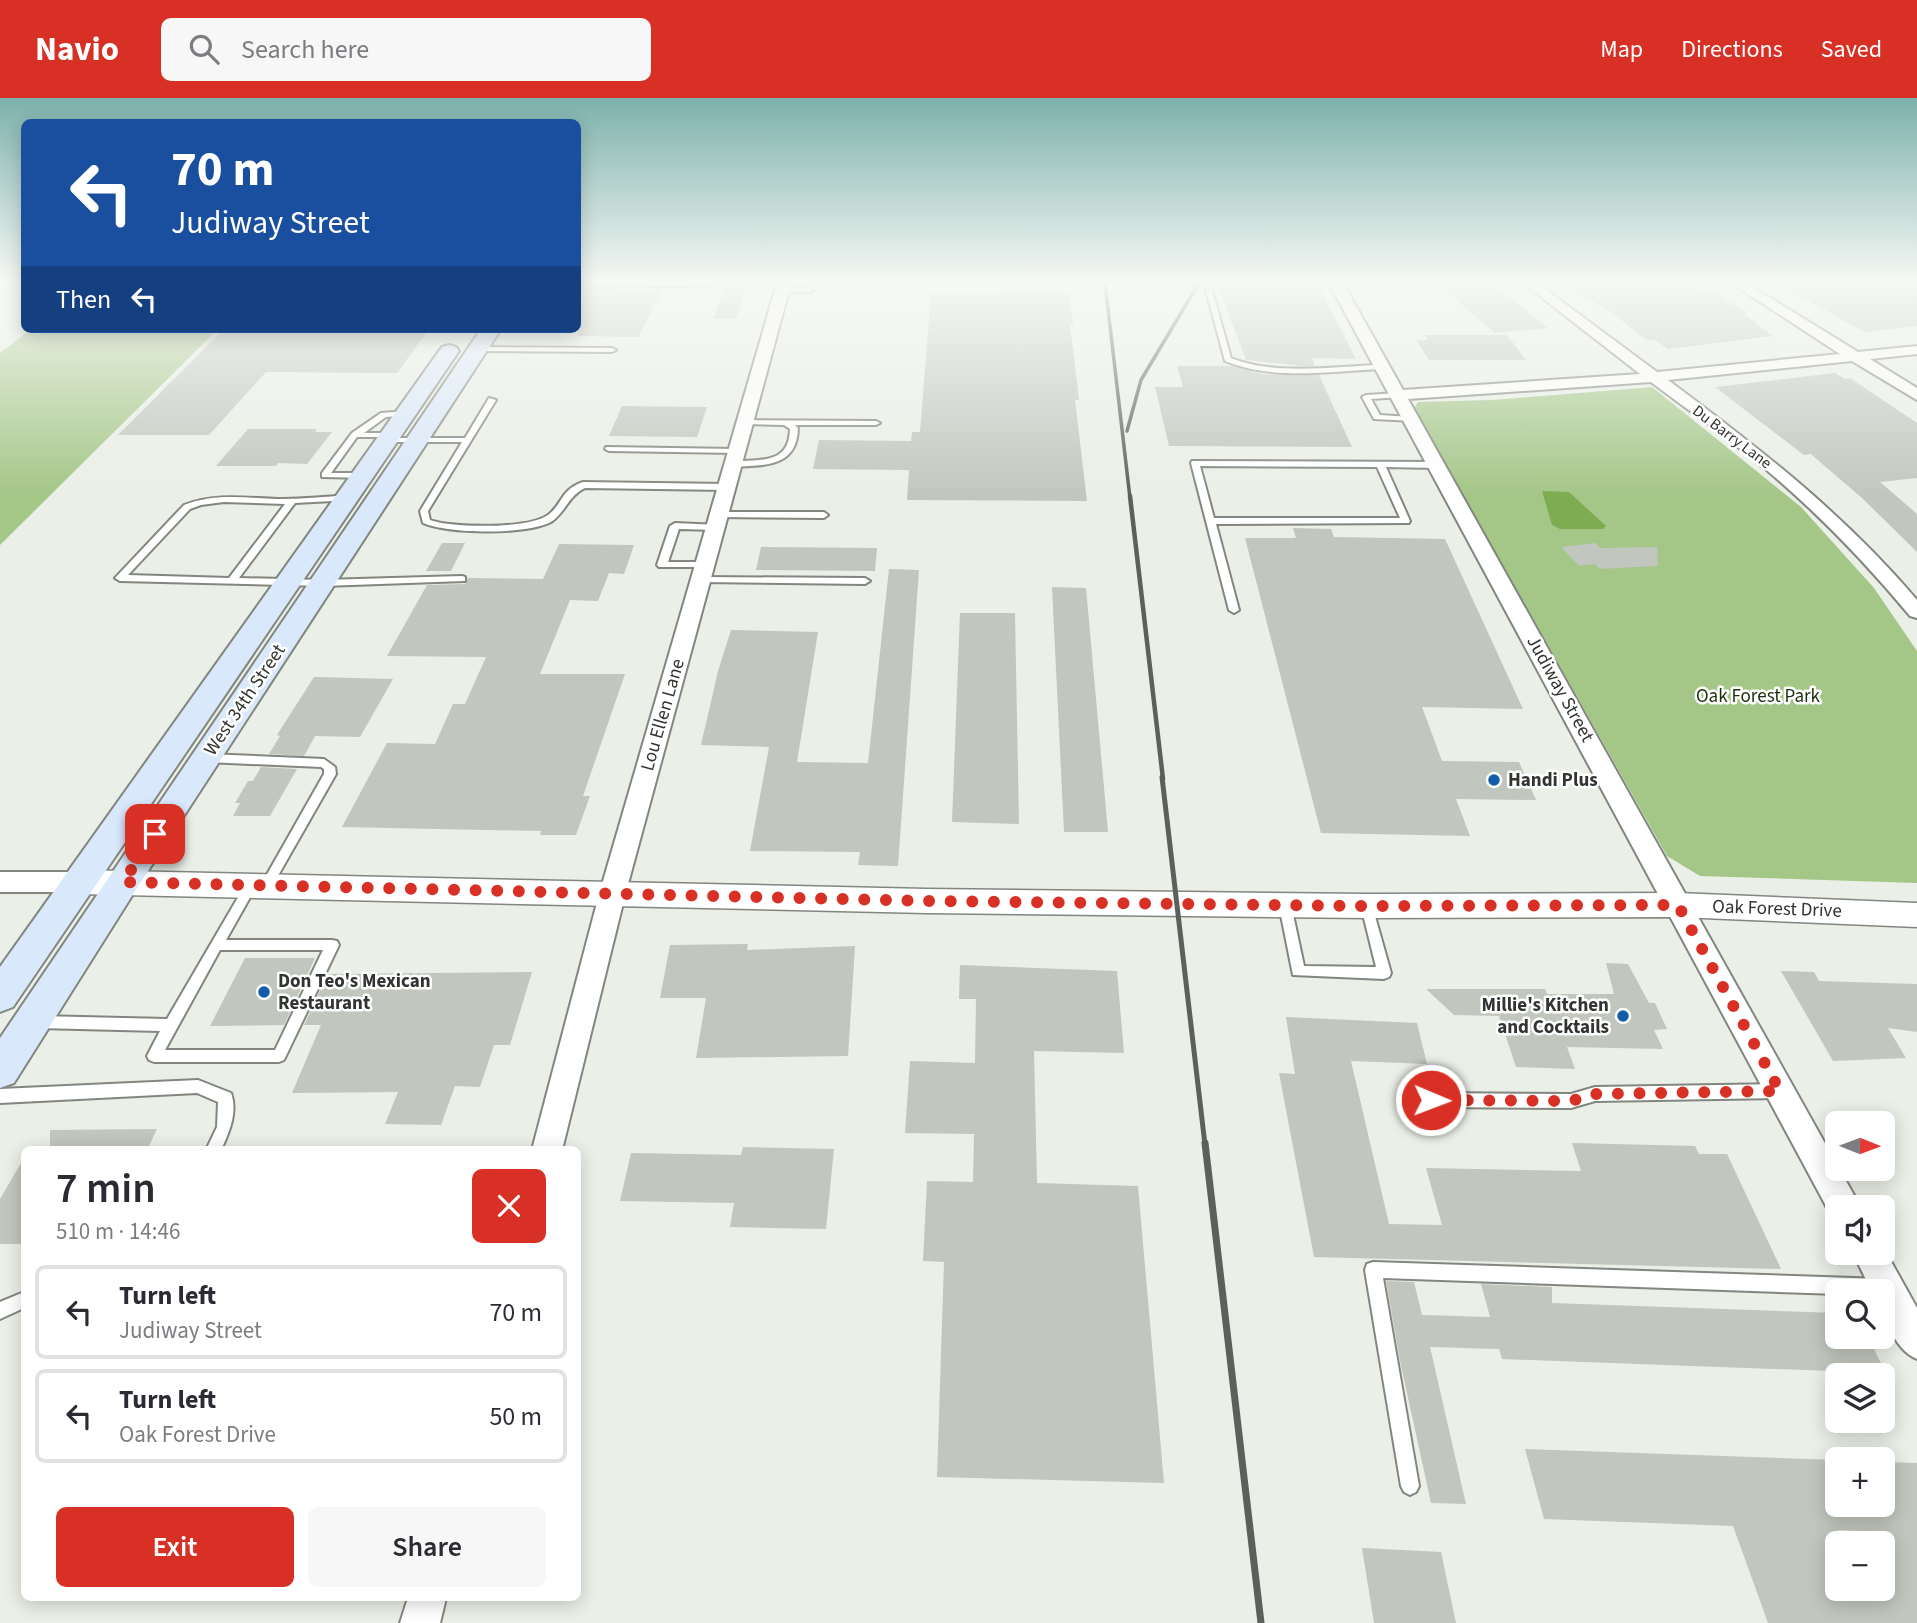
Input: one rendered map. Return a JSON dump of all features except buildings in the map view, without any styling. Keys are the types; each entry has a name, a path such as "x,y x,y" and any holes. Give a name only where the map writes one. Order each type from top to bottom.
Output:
{"main road":[{"name":"West 34th Street","path":"0,1071 323,583 400,438 407,413 458,354"},
{"name":"West 34th Street","path":"6,978 78,882 364,475 400,438 461,354"}],"street":[{"name":"Lou Ellen Lane","path":"548,1146 612,895 764,354"},
{"name":"Judiway Street","path":"1375,354 1837,1195"},
{"name":"Du Barry Lane","path":"1621,354 1768,463 1820,508 1874,561 1917,612"},
{"path":"1852,354 1917,395"},
{"path":"1398,395 1652,378 1881,354"},
{"name":"Oak Forest Drive","path":"0,882 123,882 612,895 1285,905 1678,905 1917,915"},
{"path":"1895,1300 1917,1342"},
{"path":"420,1623 426,1601"}],"lane":[{"path":"1227,354 1228,359 1239,366 1260,368 1382,367"},
{"path":"1398,395 1366,397 1377,417 1411,418"},
{"path":"492,400 424,511 426,521 438,526 525,526 543,523 554,517 564,497 571,490 583,485 727,487"},
{"path":"364,475 325,475 355,435 384,415 407,413"},
{"path":"745,422 876,423"},
{"path":"609,449 777,460 787,455 795,441 794,428 785,422"},
{"path":"355,435 467,440"},
{"path":"1234,610 1195,463 1436,465"},
{"path":"1210,521 1406,521 1380,464"},
{"path":"349,498 195,502 187,506 120,578 323,583 462,579"},
{"path":"232,581 292,501"},
{"path":"678,514 662,565 703,573 864,581"},
{"path":"675,526 824,515"},
{"path":"206,758 324,763 329,767 330,774 259,885 216,945 154,1056 279,1056 332,945 216,945"},
{"path":"1285,905 1298,971 1384,973 1367,906"},
{"path":"32,1022 171,1025"},
{"path":"0,1096 198,1086 226,1098 224,1128 215,1146"},
{"path":"1431,1100 1571,1101 1595,1094 1780,1091"},
{"path":"1410,1486 1373,1270 1825,1285"},
{"path":"0,1311 21,1301"}],"green space":[{"path":"0,354 193,354 0,545"},
{"name":"Oak Forest Park","path":"1652,387 1801,507 1874,588 1917,651 1917,883 1700,876 1667,856 1414,408 1418,402 1492,400"}],"shaded area":[{"path":"1542,491 1569,492 1606,526 1603,529 1560,529 1552,525"}],"railway":[{"path":"1113,354 1130,498"},
{"path":"1127,431 1141,380 1156,354"},
{"path":"1130,496 1163,779"},
{"path":"1162,777 1205,1145"},
{"path":"1205,1143 1261,1623"}],"place":[{"name":"Handi Plus","path":"1494,780"},
{"name":"Don Teo's Mexican Restaurant","path":"264,992"},
{"name":"Millie's Kitchen and Cocktails","path":"1623,1016"}],"route":[{"path":"155,834 123,882 926,901 1367,906 1678,905 1780,1091 1595,1094 1571,1101 1431,1100"}]}
